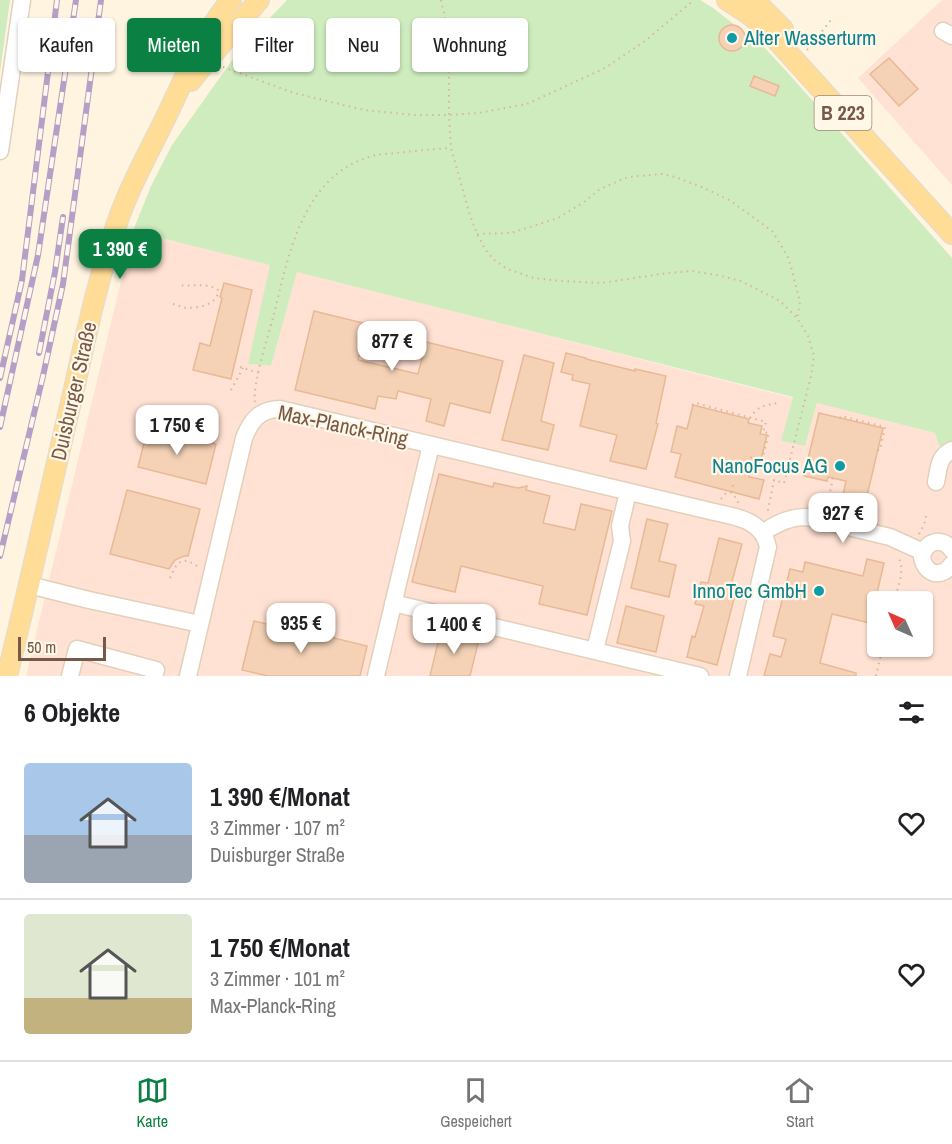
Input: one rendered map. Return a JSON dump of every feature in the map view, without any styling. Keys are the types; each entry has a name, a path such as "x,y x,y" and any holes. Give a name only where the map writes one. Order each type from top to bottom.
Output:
{"main road":[{"name":"Duisburger Straße","path":"7,676 110,243 132,184 200,45 231,0"},
{"name":"Duisburger Straße","path":"221,45 259,0"},
{"name":"B 223","path":"727,0 750,15 770,33 952,234"},
{"name":"B 223","path":"754,0 805,52 952,216"},
{"name":"Duisburger Straße","path":"166,115 199,72"}],"street":[{"path":"0,151 22,0"},
{"name":"Max-Planck-Ring","path":"188,676 244,438 257,416 268,410 280,409 628,492 735,518 766,530"},
{"name":"Max-Planck-Ring","path":"376,676 431,445"},
{"path":"936,482 941,458 952,450"},
{"path":"595,650 622,541 620,526 628,492"},
{"path":"738,676 768,546 766,530 794,517 807,517 890,537 923,552"},
{"path":"952,550 938,541 926,546 923,552 923,562 930,572 944,572 952,564"},
{"path":"29,585 200,624"},
{"path":"393,603 700,676"},
{"path":"70,676 77,649 156,670 154,676"}],"path":[{"path":"441,0 449,36 451,147 477,234 484,249 493,259 507,269 534,278 561,282 602,284 692,271 717,274 741,281 780,301 797,318 808,336 814,356 784,484 774,480 766,530"},
{"path":"221,66 294,93 364,110 414,115 478,113 527,104 604,68 645,41 694,0"},
{"path":"805,52 831,20"},
{"path":"257,416 254,396 282,280 303,216 325,185 342,170 357,161 372,156 451,147"},
{"path":"477,234 511,233 558,218 600,189 628,177 662,174 675,177 731,201 771,231 787,255 791,267 800,303 797,318"},
{"path":"173,304 187,308 196,307 209,304 219,295 219,290 207,285 178,285"},
{"path":"231,390 242,368 259,373"},
{"path":"692,405 696,403 766,422 763,432 769,433 762,460 749,457"},
{"path":"750,418 758,408 780,403"},
{"path":"840,418 840,416 885,427 880,450 878,450"},
{"path":"829,496 833,478"},
{"path":"897,591 902,568 901,560 896,553 899,541"},
{"path":"170,578 175,566 183,560 188,560 199,568 213,571"},
{"path":"876,676 880,657"}],"shaded area":[{"path":"942,0 952,0 952,185 858,78"},
{"path":"133,231 271,265 248,364 271,366 297,272 793,398 782,441 805,446 817,403 935,433 939,445 952,444 952,676 26,676"}],"green space":[{"path":"0,0 10,0 0,72"},
{"path":"287,0 700,0 713,8 746,36 763,46 952,258 952,444 943,449 935,433 817,403 805,446 781,441 793,397 297,272 271,366 248,364 270,265 133,231 151,186 172,145 233,59 233,72 314,72 314,18 270,18"}],"building":[{"name":"Alter Wasserturm","path":"732,25 742,28 745,38 742,48 732,51 722,48 719,38 722,28"},
{"path":"889,58 918,89 899,106 870,74"},
{"path":"754,76 779,86 775,96 750,86"},
{"path":"224,283 252,290 231,379 193,370 200,343 210,346"},
{"path":"314,311 367,324 358,360 418,374 426,342 503,361 490,413 450,403 444,426 426,421 431,399 398,391 396,399 378,396 375,409 295,390"},
{"path":"566,353 635,371 635,369 666,376 656,423 658,424 646,469 610,461 617,435 580,426 590,384 572,380 573,375 561,372"},
{"path":"524,355 554,363 541,421 554,425 548,450 502,440"},
{"path":"693,405 749,419 748,423 762,426 760,434 767,435 761,459 754,457 749,477 764,480 759,499 675,477 681,454 671,452 677,426 687,429"},
{"name":"NanoFocus AG","path":"819,413 883,428 866,500 843,495 846,481 828,477 827,481 804,476"},
{"path":"148,427 216,444 206,484 138,467"},
{"path":"439,474 493,487 494,483 518,488 527,486 526,490 550,496 543,523 575,530 581,504 612,511 587,615 539,604 543,586 461,566 455,592 412,582"},
{"path":"127,490 200,509 188,556 175,560 169,569 110,554"},
{"path":"647,519 668,524 659,561 676,565 669,597 631,588"},
{"path":"719,538 742,544 730,589 736,591 717,665 687,657 692,636 695,637 704,606 695,604 701,582 708,583"},
{"path":"867,559 884,563 877,591 867,591 867,622 832,614 820,663 856,673 856,676 764,676 770,654 781,657 786,639 773,636 790,569 803,572 805,562 863,576"},
{"path":"626,606 664,616 656,652 617,643"},
{"path":"254,621 367,646 360,676 268,676 242,670"},
{"path":"441,630 479,639 470,676 430,676"}],"railway":[{"path":"0,378 22,280 57,0"},
{"path":"0,427 38,255 76,0"},
{"path":"0,556 63,284 101,0"},
{"path":"39,353 63,217"}],"place":[{"name":"Alter Wasserturm","path":"732,38"},
{"name":"NanoFocus AG","path":"840,466"},
{"name":"InnoTec GmbH","path":"819,591"}]}
